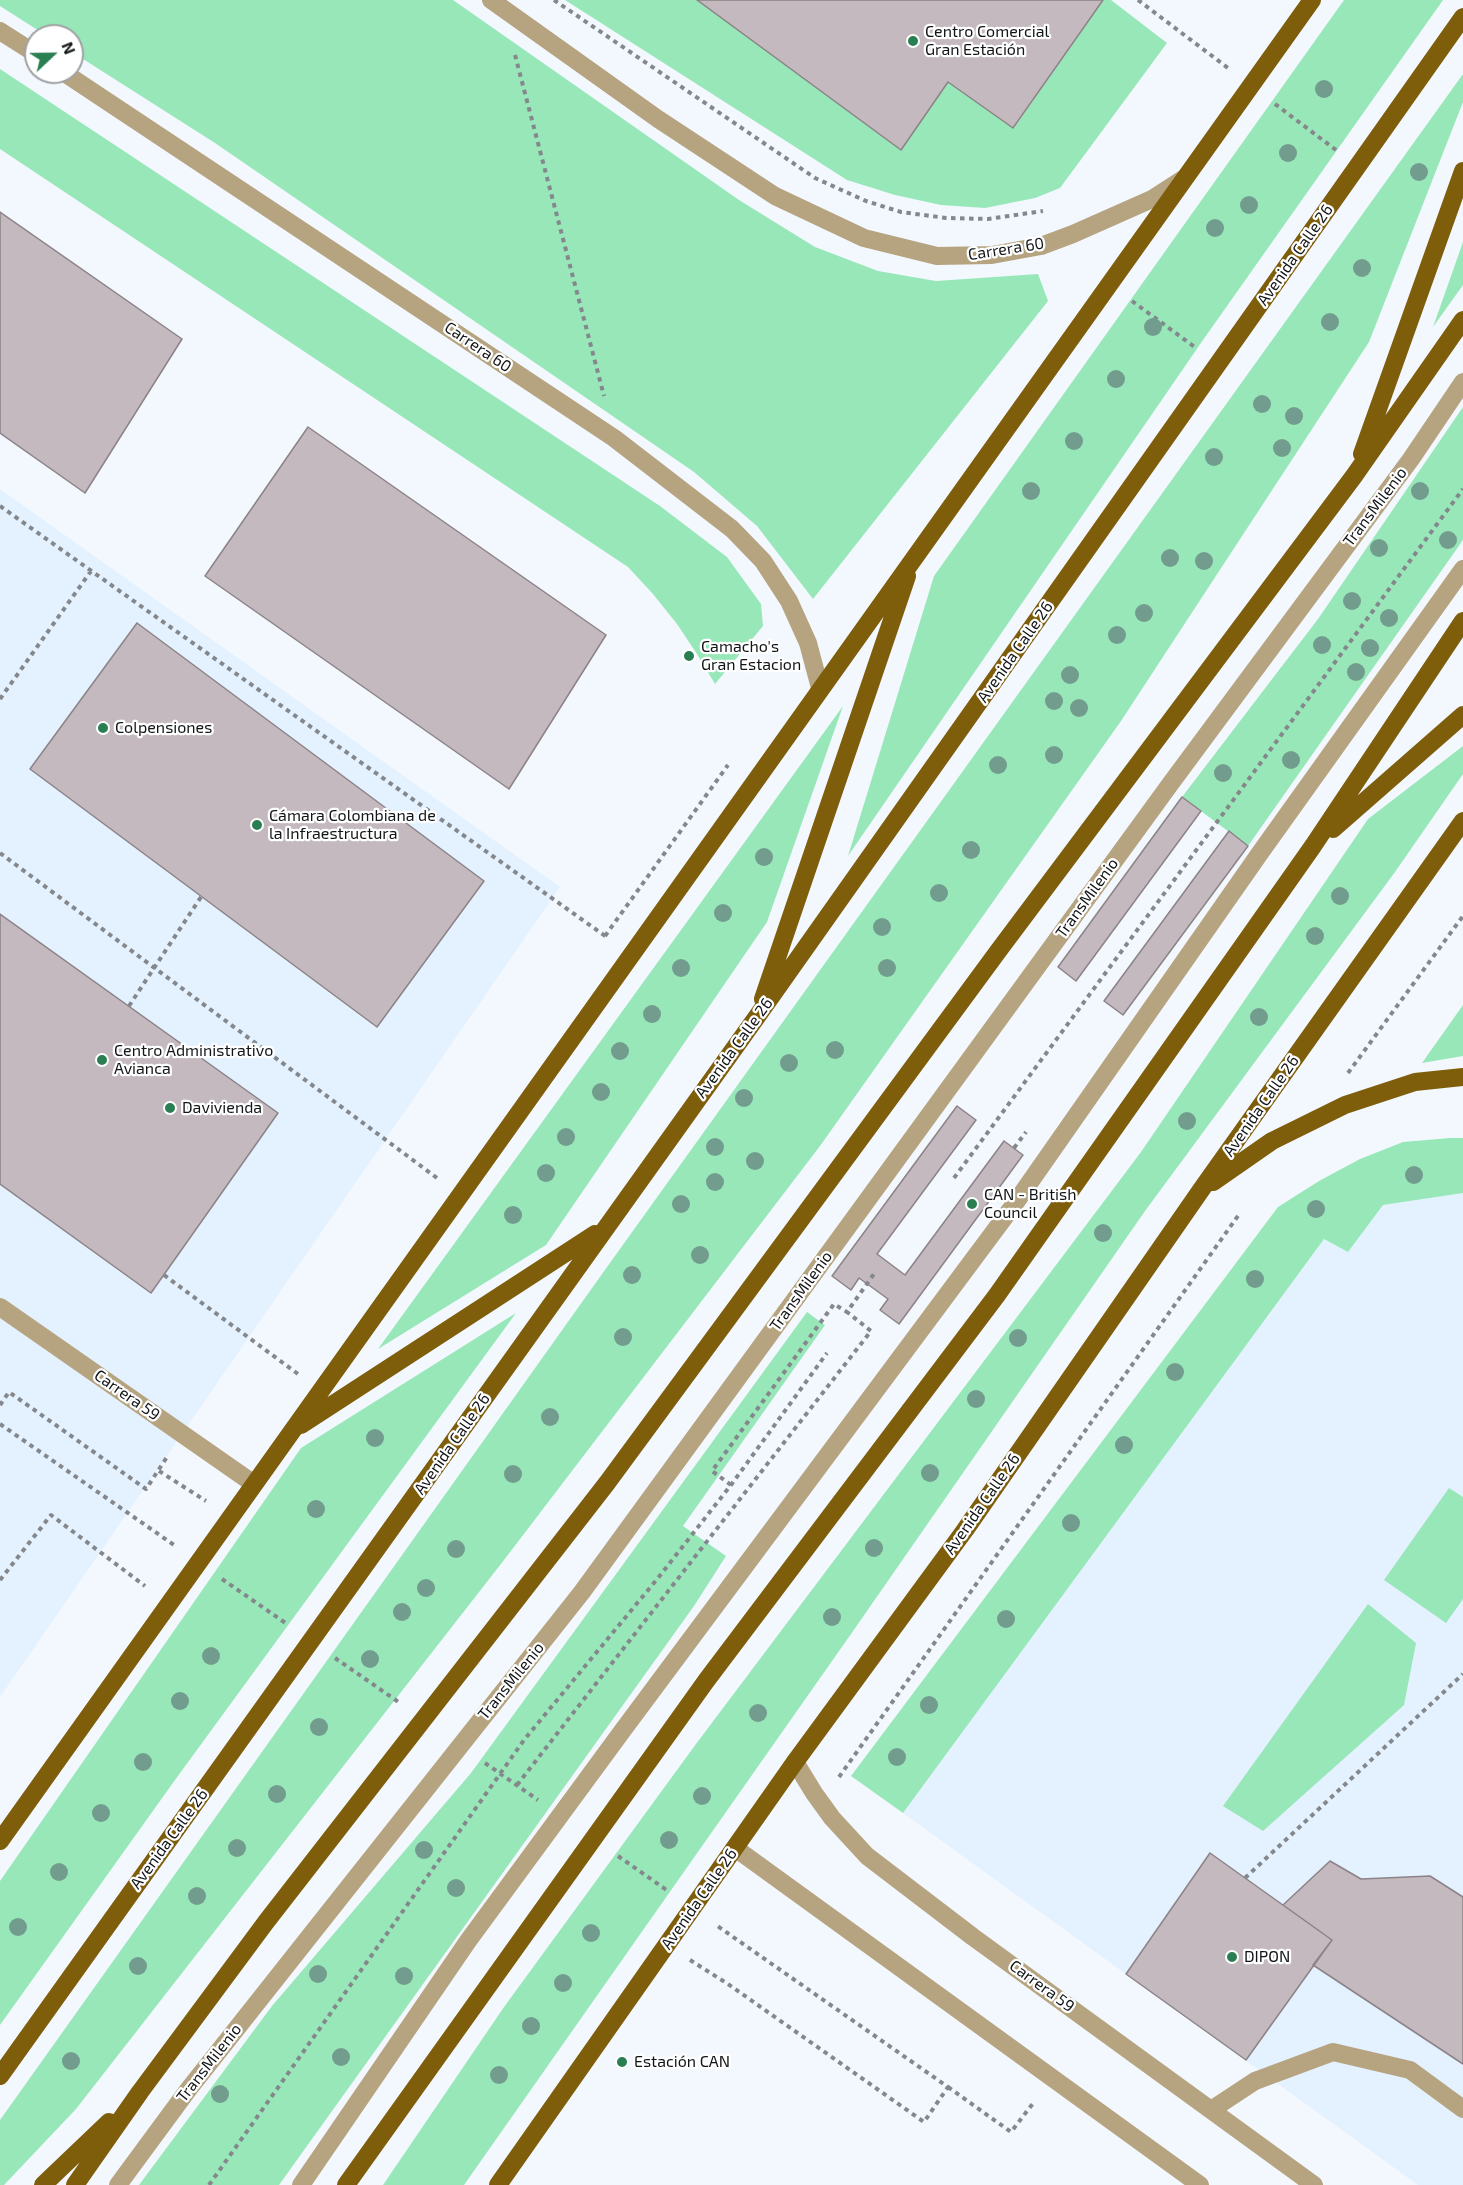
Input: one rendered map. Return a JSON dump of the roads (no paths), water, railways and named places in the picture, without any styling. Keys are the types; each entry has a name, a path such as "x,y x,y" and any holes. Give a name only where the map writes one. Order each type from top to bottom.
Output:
{"main road":[{"path":"0,1841 1312,0"},
{"name":"Avenida Calle 26","path":"0,2076 756,1018 1463,17"},
{"path":"1354,476 1463,171"},
{"path":"75,2185 266,1922 607,1483 992,960 1354,476 1463,320"},
{"path":"756,1018 913,558"},
{"path":"346,2185 706,1681 998,1295 1313,846 1463,621"},
{"path":"1313,846 1463,715"},
{"name":"Avenida Calle 26","path":"498,2185 795,1762 965,1530 1201,1190 1463,821"},
{"path":"1201,1190 1272,1141 1345,1105 1415,1082 1463,1077"},
{"path":"291,1431 604,1228"},
{"path":"44,2185 141,2092"}],"street":[{"name":"Carrera 60","path":"497,4 658,119 775,196 864,238 937,256 992,255 1041,246 1152,200 1183,179"},
{"path":"0,30 24,46"},
{"name":"Carrera 60","path":"81,84 614,438 732,529 763,561 794,612 808,643 820,688"},
{"name":"TransMilenio","path":"118,2185 238,2026 582,1592 1410,459 1463,382"},
{"path":"301,2185 475,1931 1016,1202 1260,853 1463,569"},
{"name":"Carrera 59","path":"0,1307 254,1484"},
{"name":"Carrera 59","path":"795,1762 832,1818 867,1856 902,1884 1314,2185"},
{"path":"735,1848 1200,2185"},
{"path":"1212,2110 1255,2081 1333,2052 1410,2070 1463,2109"}],"place":[{"name":"Centro Comercial Gran Estación","path":"913,41"},
{"name":"Camacho's Gran Estacion","path":"689,656"},
{"name":"Colpensiones","path":"103,728"},
{"name":"Cámara Colombiana de la Infraestructura","path":"257,825"},
{"name":"Centro Administrativo Avianca","path":"102,1060"},
{"name":"Davivienda","path":"170,1108"},
{"name":"CAN - British Council","path":"972,1204"},
{"name":"DIPON","path":"1232,1957"},
{"name":"Estación CAN","path":"622,2062"}]}
